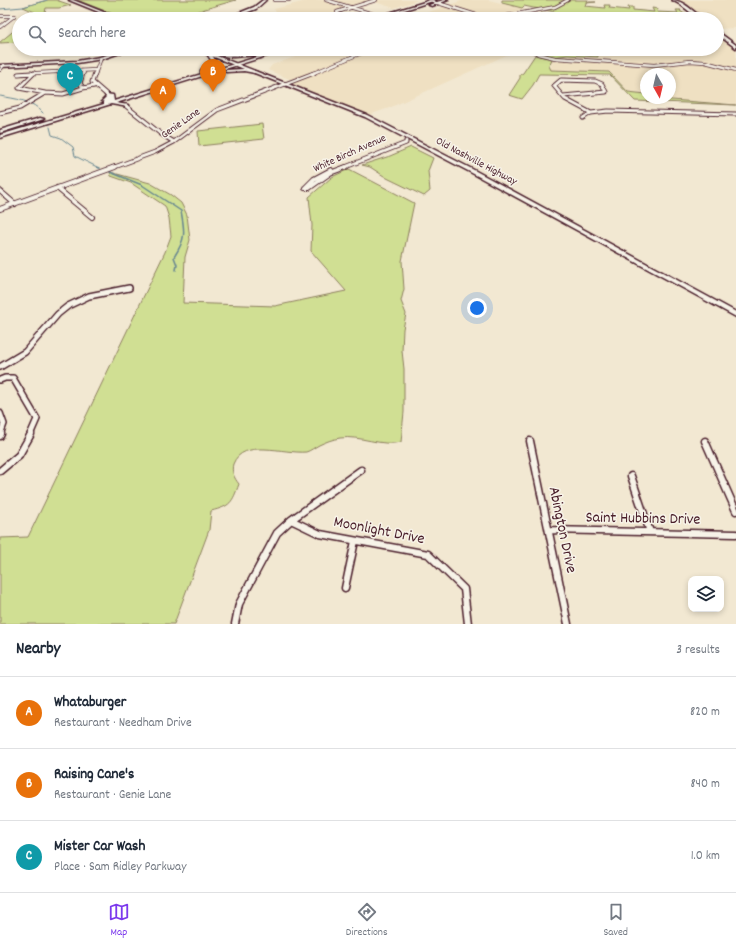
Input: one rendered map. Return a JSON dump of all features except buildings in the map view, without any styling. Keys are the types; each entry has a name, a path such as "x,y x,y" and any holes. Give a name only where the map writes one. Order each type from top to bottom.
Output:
{"main road":[{"path":"70,0 102,12"},
{"path":"246,12 254,9 265,0"},
{"path":"395,12 433,1 446,0"},
{"path":"673,0 682,4 692,12"},
{"path":"404,12 433,1"},
{"path":"724,38 736,47"},
{"path":"2,65 68,63 107,56"},
{"path":"202,71 212,63 213,60 210,56"},
{"name":"Old Nashville Highway","path":"214,56 349,109 398,132 736,315"},
{"path":"233,56 258,56"},
{"path":"119,103 117,99 120,97 230,62 258,56"},
{"path":"0,132 104,101 119,103 128,98 236,65 258,56"},
{"path":"212,72 232,70 255,72 253,64 258,56"},
{"path":"104,101 108,97 107,95 111,96 119,103"},
{"path":"0,137 62,118 119,103 128,98"}],"street":[{"path":"275,0 288,0"},
{"path":"326,0 367,12"},
{"path":"337,12 376,0"},
{"path":"526,12 555,7 568,0"},
{"path":"433,1 468,12"},
{"path":"0,16 12,16"},
{"path":"0,27 12,18"},
{"name":"Genie Lane","path":"0,210 155,152 174,142 217,110 285,85 355,56"},
{"path":"546,56 555,58 654,64 690,61 705,62 736,70"},
{"path":"101,58 92,80 94,86 107,95"},
{"path":"0,70 2,65"},
{"path":"18,74 96,70"},
{"path":"83,88 80,83 84,71"},
{"path":"34,73 19,88 45,93 63,94 94,86"},
{"path":"563,96 602,93 606,90 600,82 595,80 561,80 554,86 563,96 572,103 591,114"},
{"path":"0,113 26,105 45,93"},
{"path":"119,103 144,119 158,133 174,142"},
{"path":"0,109 11,110"},
{"path":"583,118 591,114 608,111 736,114"},
{"name":"White Birch Avenue","path":"305,188 314,179 326,172 406,141"},
{"path":"57,188 92,217"},
{"path":"0,191 15,204"},
{"path":"0,367 25,352 58,314 68,306 89,296 129,288"},
{"path":"0,380 5,378 13,378 36,419 28,441 18,458 0,471"},
{"path":"0,413 4,421 3,432 0,436"},
{"name":"Abington Drive","path":"530,441 568,624"},
{"path":"705,441 736,511"},
{"path":"235,624 239,604 277,533 291,520 360,470"},
{"path":"631,476 650,532"},
{"name":"Moonlight Drive","path":"291,520 320,534 428,554 464,589 468,624"},
{"name":"Saint Hubbins Drive","path":"549,530 736,534"},
{"path":"345,588 355,540"}],"shaded area":[{"path":"310,0 418,0 394,8 372,1 336,12 276,12 274,9"},
{"path":"464,0 489,0 525,9 514,12 429,12"},
{"path":"675,0 736,0 736,28 724,29 724,12 695,12 684,3"},
{"path":"724,38 736,47 736,104 676,101 676,68 640,68 640,93 628,92 609,72 550,70 551,56 724,56"},
{"path":"298,56 504,56 389,108 366,116 285,85 294,81 268,70 272,65"}],"green space":[{"path":"48,0 56,0 71,5 59,8 46,8 45,12 35,12 23,7"},
{"path":"77,0 236,0 195,12 108,12"},
{"path":"502,0 588,0 587,2 596,2 586,3 585,6 605,8 604,5 610,5 609,8 629,10 628,7 633,7 633,10 654,12 555,12 524,6 522,8 502,3"},
{"path":"652,8 658,9 657,12 654,12"},
{"path":"12,32 12,42 0,42"},
{"path":"534,56 539,56 552,59 549,66 551,70 609,72 628,92 640,93 640,101 635,101 610,75 539,74 533,85 522,99 509,95 520,78 520,75"},
{"path":"676,100 736,105 676,103"},
{"path":"262,124 264,139 199,146 198,131"},
{"path":"411,147 433,158 428,171 430,191 424,196 387,178 370,167 362,165 390,156"},
{"path":"349,169 414,203 402,261 404,289 401,301 406,314 403,329 402,351 404,369 404,412 401,442 386,443 355,438 340,438 324,443 306,452 255,449 246,451 238,456 232,467 233,474 239,484 237,490 230,503 211,511 209,530 174,624 0,624 0,538 28,537 165,252 171,236 169,218 165,206 131,183 111,176 110,172 150,183 171,195 181,203 187,215 190,240 185,257 183,303 275,306 346,291 311,251 312,225 309,197 332,177"}],"waterway":[{"path":"0,9 23,7 47,0"},
{"path":"0,96 18,99 29,103 34,105 43,113"},
{"path":"50,127 52,135 61,138 73,147 75,156 97,167"},
{"path":"110,172 142,185 181,211 184,235 181,245 174,257 177,265 176,270"}],"place":[{"name":"Raising Cane's","path":"213,92"},
{"name":"Mister Car Wash","path":"70,96"},
{"name":"Whataburger","path":"163,111"}]}
